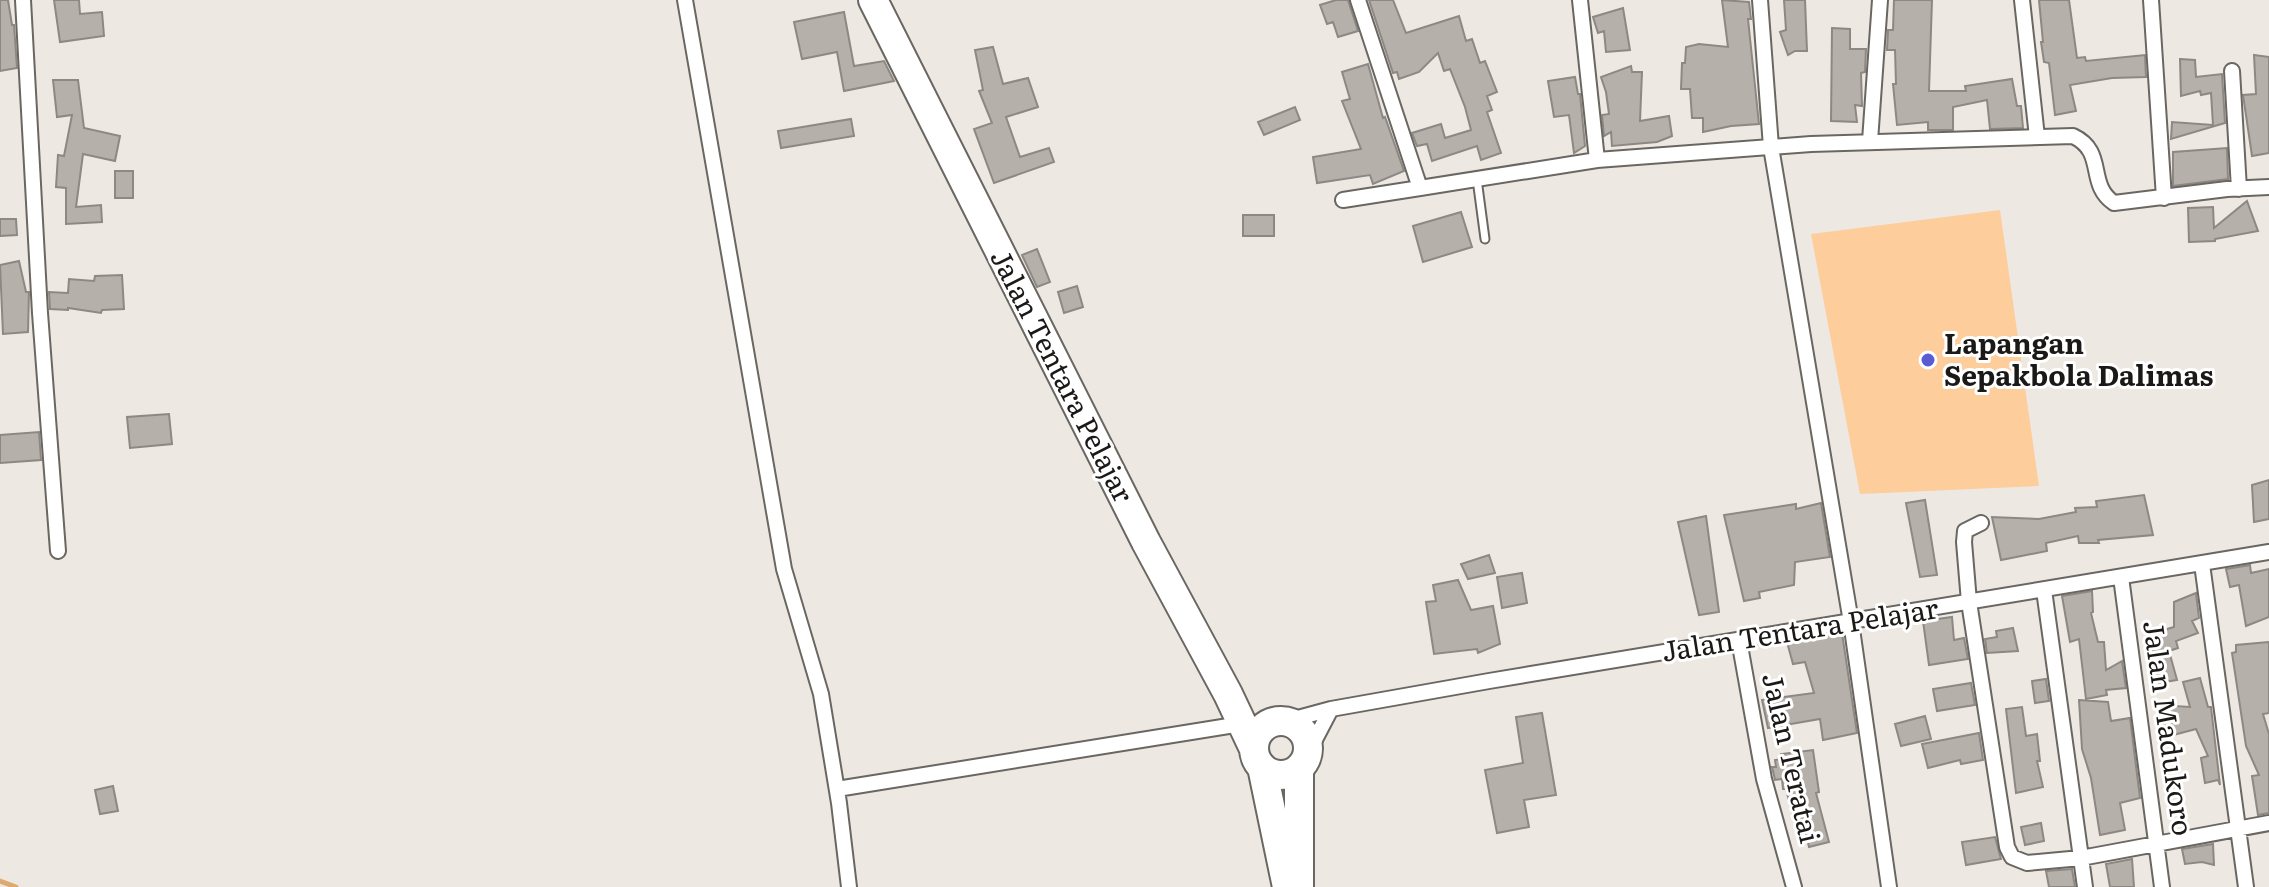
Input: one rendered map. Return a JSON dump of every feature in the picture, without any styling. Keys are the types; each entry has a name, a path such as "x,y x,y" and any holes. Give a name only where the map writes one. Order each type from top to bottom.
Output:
{"highway":[{"name":"Jalan Tentara Pelajar","path":"873,0 1132,514 1228,694 1252,747 1287,887"},
{"path":"1228,694 1250,711 1299,728 1307,744 1303,761 1299,887"},
{"path":"1277,722 1259,733 1252,747 1276,775 1292,773 1303,761"}],"street":[{"path":"23,0 40,313 58,551"},
{"path":"685,0 784,569 821,694 849,887"},
{"path":"1358,0 1420,188"},
{"path":"1580,0 1597,160"},
{"path":"1760,0 1771,147 1851,622 1889,887"},
{"path":"1870,141 1880,0"},
{"path":"2022,0 2037,137"},
{"path":"2151,0 2164,198"},
{"path":"2232,71 2239,189"},
{"path":"1343,200 1597,160 1870,141 2073,136 2084,141 2092,150 2100,187 2105,197 2114,203 2269,187"},
{"path":"1981,523 1965,531 1969,602 2007,847 2012,857 2019,862 2081,858 2269,823"},
{"name":"Jalan Tentara Pelajar","path":"1277,722 1331,709 2269,552"},
{"path":"2202,564 2246,887"},
{"name":"Jalan Madukoro","path":"2121,577 2162,887"},
{"path":"2044,590 2085,887"},
{"name":"Jalan Teratai","path":"1739,640 1764,779 1794,887"},
{"path":"1303,761 1331,709"},
{"path":"837,789 1252,747"}],"lane":[{"path":"1477,179 1485,239"}],"shaded area":[{"name":"Lapangan Sepakbola Dalimas","path":"2000,210 2039,486 1860,494 1811,234"}],"building":[{"path":"0,0 8,0 14,25 17,68 0,71"},
{"path":"54,0 79,0 80,14 102,12 104,36 60,42"},
{"path":"1348,0 1358,31 1338,37 1333,22 1327,24 1320,5"},
{"path":"1369,0 1393,0 1406,33 1459,16 1466,41 1472,39 1480,63 1485,61 1497,92 1487,96 1492,110 1487,112 1501,153 1481,160 1477,146 1432,161 1427,144 1417,146 1412,133 1441,124 1445,138 1471,130 1465,107 1450,69 1444,71 1438,53 1419,72 1399,79 1397,72 1393,73"},
{"path":"1722,0 1749,2 1759,124 1703,132 1703,118 1692,118 1690,89 1681,89 1682,63 1685,63 1686,47 1699,44 1728,47"},
{"path":"1784,0 1805,0 1807,51 1795,51 1788,55 1780,32 1786,30"},
{"path":"1894,0 1932,0 1929,91 1966,91 1965,86 2012,79 2017,106 2021,106 2023,128 1990,129 1987,100 1953,107 1953,130 1928,130 1928,122 1897,125 1893,84 1896,84 1895,50 1887,50 1888,30 1893,30"},
{"path":"2039,0 2069,0 2077,58 2085,57 2086,61 2145,55 2146,77 2112,78 2070,85 2076,111 2055,115 2049,63 2044,62 2041,42"},
{"path":"1623,8 1630,50 1606,52 1604,31 1598,33 1593,17"},
{"path":"844,12 854,66 884,61 894,81 844,91 837,52 802,59 794,22"},
{"path":"1832,28 1850,29 1850,49 1866,49 1865,72 1861,73 1862,106 1855,105 1857,122 1831,121"},
{"path":"993,47 1003,84 1028,78 1038,107 1006,117 1020,157 1049,148 1054,162 994,183 974,129 992,123 979,91 983,90 975,50"},
{"path":"2254,55 2269,57 2269,153 2252,156 2243,95 2256,94"},
{"path":"2180,59 2195,60 2196,77 2222,74 2225,123 2171,139 2172,122 2213,125 2211,93 2201,95 2200,91 2181,96"},
{"path":"1368,64 1383,118 1404,171 1373,184 1370,175 1317,183 1313,157 1361,149 1342,101 1350,99 1342,72"},
{"path":"1631,66 1632,72 1642,72 1640,121 1669,116 1672,136 1657,142 1612,146 1611,132 1604,136 1602,115 1609,114 1601,77"},
{"path":"1575,77 1580,94 1585,146 1574,153 1569,115 1554,117 1548,81"},
{"path":"53,80 78,80 84,128 120,136 115,161 83,154 76,207 101,205 102,222 66,224 66,188 56,187 58,155 64,156 72,115 57,117"},
{"path":"1295,107 1300,120 1264,135 1258,122"},
{"path":"851,119 854,136 781,148 778,131"},
{"path":"2227,148 2228,179 2173,186 2173,152"},
{"path":"115,171 133,171 133,198 115,198"},
{"path":"2247,201 2258,231 2215,241 2189,242 2188,208 2213,207 2214,228"},
{"path":"1461,212 1472,247 1423,262 1413,226"},
{"path":"1243,215 1274,215 1274,236 1243,236"},
{"path":"0,219 16,219 17,235 0,236"},
{"path":"1037,249 1050,282 1037,287 1022,255"},
{"path":"19,261 26,292 29,292 28,332 3,334 0,265"},
{"path":"122,275 124,309 102,310 101,313 68,308 50,309 49,292 68,293 69,279 94,281 95,276"},
{"path":"1077,286 1083,307 1064,313 1058,292"},
{"path":"169,414 172,444 130,448 127,417"},
{"path":"39,432 41,460 0,463 0,435"},
{"path":"2269,480 2269,519 2254,522 2252,485"},
{"path":"2144,495 2153,535 2098,540 2099,543 2079,543 2078,536 2046,543 2047,551 2001,560 1992,517 2039,519 2076,512 2075,508 2097,507 2096,501"},
{"path":"1925,500 1937,575 1920,577 1906,503"},
{"path":"1821,503 1830,557 1795,562 1794,585 1759,592 1760,598 1744,601 1724,515 1796,504 1796,509"},
{"path":"1706,516 1719,612 1699,615 1678,522"},
{"path":"1489,555 1495,573 1468,579 1461,564"},
{"path":"2250,565 2251,573 2269,569 2269,617 2246,626 2239,585 2230,587 2226,569"},
{"path":"1522,573 1527,603 1502,608 1497,577"},
{"path":"1458,580 1471,610 1493,606 1500,644 1478,653 1477,649 1434,654 1426,602 1436,601 1433,585"},
{"path":"2092,591 2091,613 2098,642 2104,642 2106,670 2122,661 2126,688 2106,690 2107,695 2086,699 2079,639 2070,642 2062,596"},
{"path":"2196,593 2199,618 2192,621 2198,633 2176,641 2178,648 2169,651 2177,680 2159,683 2150,634 2174,627 2174,602"},
{"path":"1952,617 1954,640 1964,638 1968,659 1929,665 1923,621"},
{"path":"2013,628 2018,651 1987,653 1985,639 1997,637 1996,631"},
{"path":"1842,633 1857,733 1823,740 1820,719 1768,728 1762,700 1814,693 1805,662 1793,664 1787,642"},
{"path":"2269,642 2269,713 2263,714 2269,734 2269,813 2258,815 2252,776 2259,775 2246,746 2232,653 2236,652 2236,645"},
{"path":"2200,678 2208,707 2211,707 2220,785 2218,780 2205,783 2201,758 2208,756 2196,729 2166,737 2160,705 2190,707 2183,682"},
{"path":"2046,679 2049,701 2035,703 2032,681"},
{"path":"1971,683 1975,705 1937,711 1933,689"},
{"path":"2079,700 2108,702 2111,721 2130,718 2140,798 2120,803 2125,830 2100,835 2091,778 2082,749"},
{"path":"2022,707 2026,736 2037,734 2040,761 2037,761 2043,787 2016,793 2006,709"},
{"path":"1542,713 1556,795 1524,800 1529,827 1497,833 1485,770 1523,763 1516,717"},
{"path":"1925,716 1931,739 1901,746 1895,724"},
{"path":"1979,733 1983,760 1961,764 1960,760 1928,768 1922,744"},
{"path":"1813,750 1819,792 1816,793 1829,842 1809,847 1803,822 1795,824 1782,779 1775,780 1772,767 1776,767 1775,760 1782,759 1781,754"},
{"path":"113,786 118,811 100,814 95,790"},
{"path":"2041,823 2044,841 2025,845 2021,827"},
{"path":"1995,837 2001,859 1966,865 1962,842"},
{"path":"2213,844 2214,865 2202,862 2185,864 2182,849"},
{"path":"2132,859 2134,887 2110,887 2106,864"},
{"path":"2072,869 2075,887 2049,887 2046,871"}],"waterway":[{"path":"0,881 16,887"}],"place":[{"name":"Lapangan Sepakbola Dalimas","path":"1928,360"}]}
